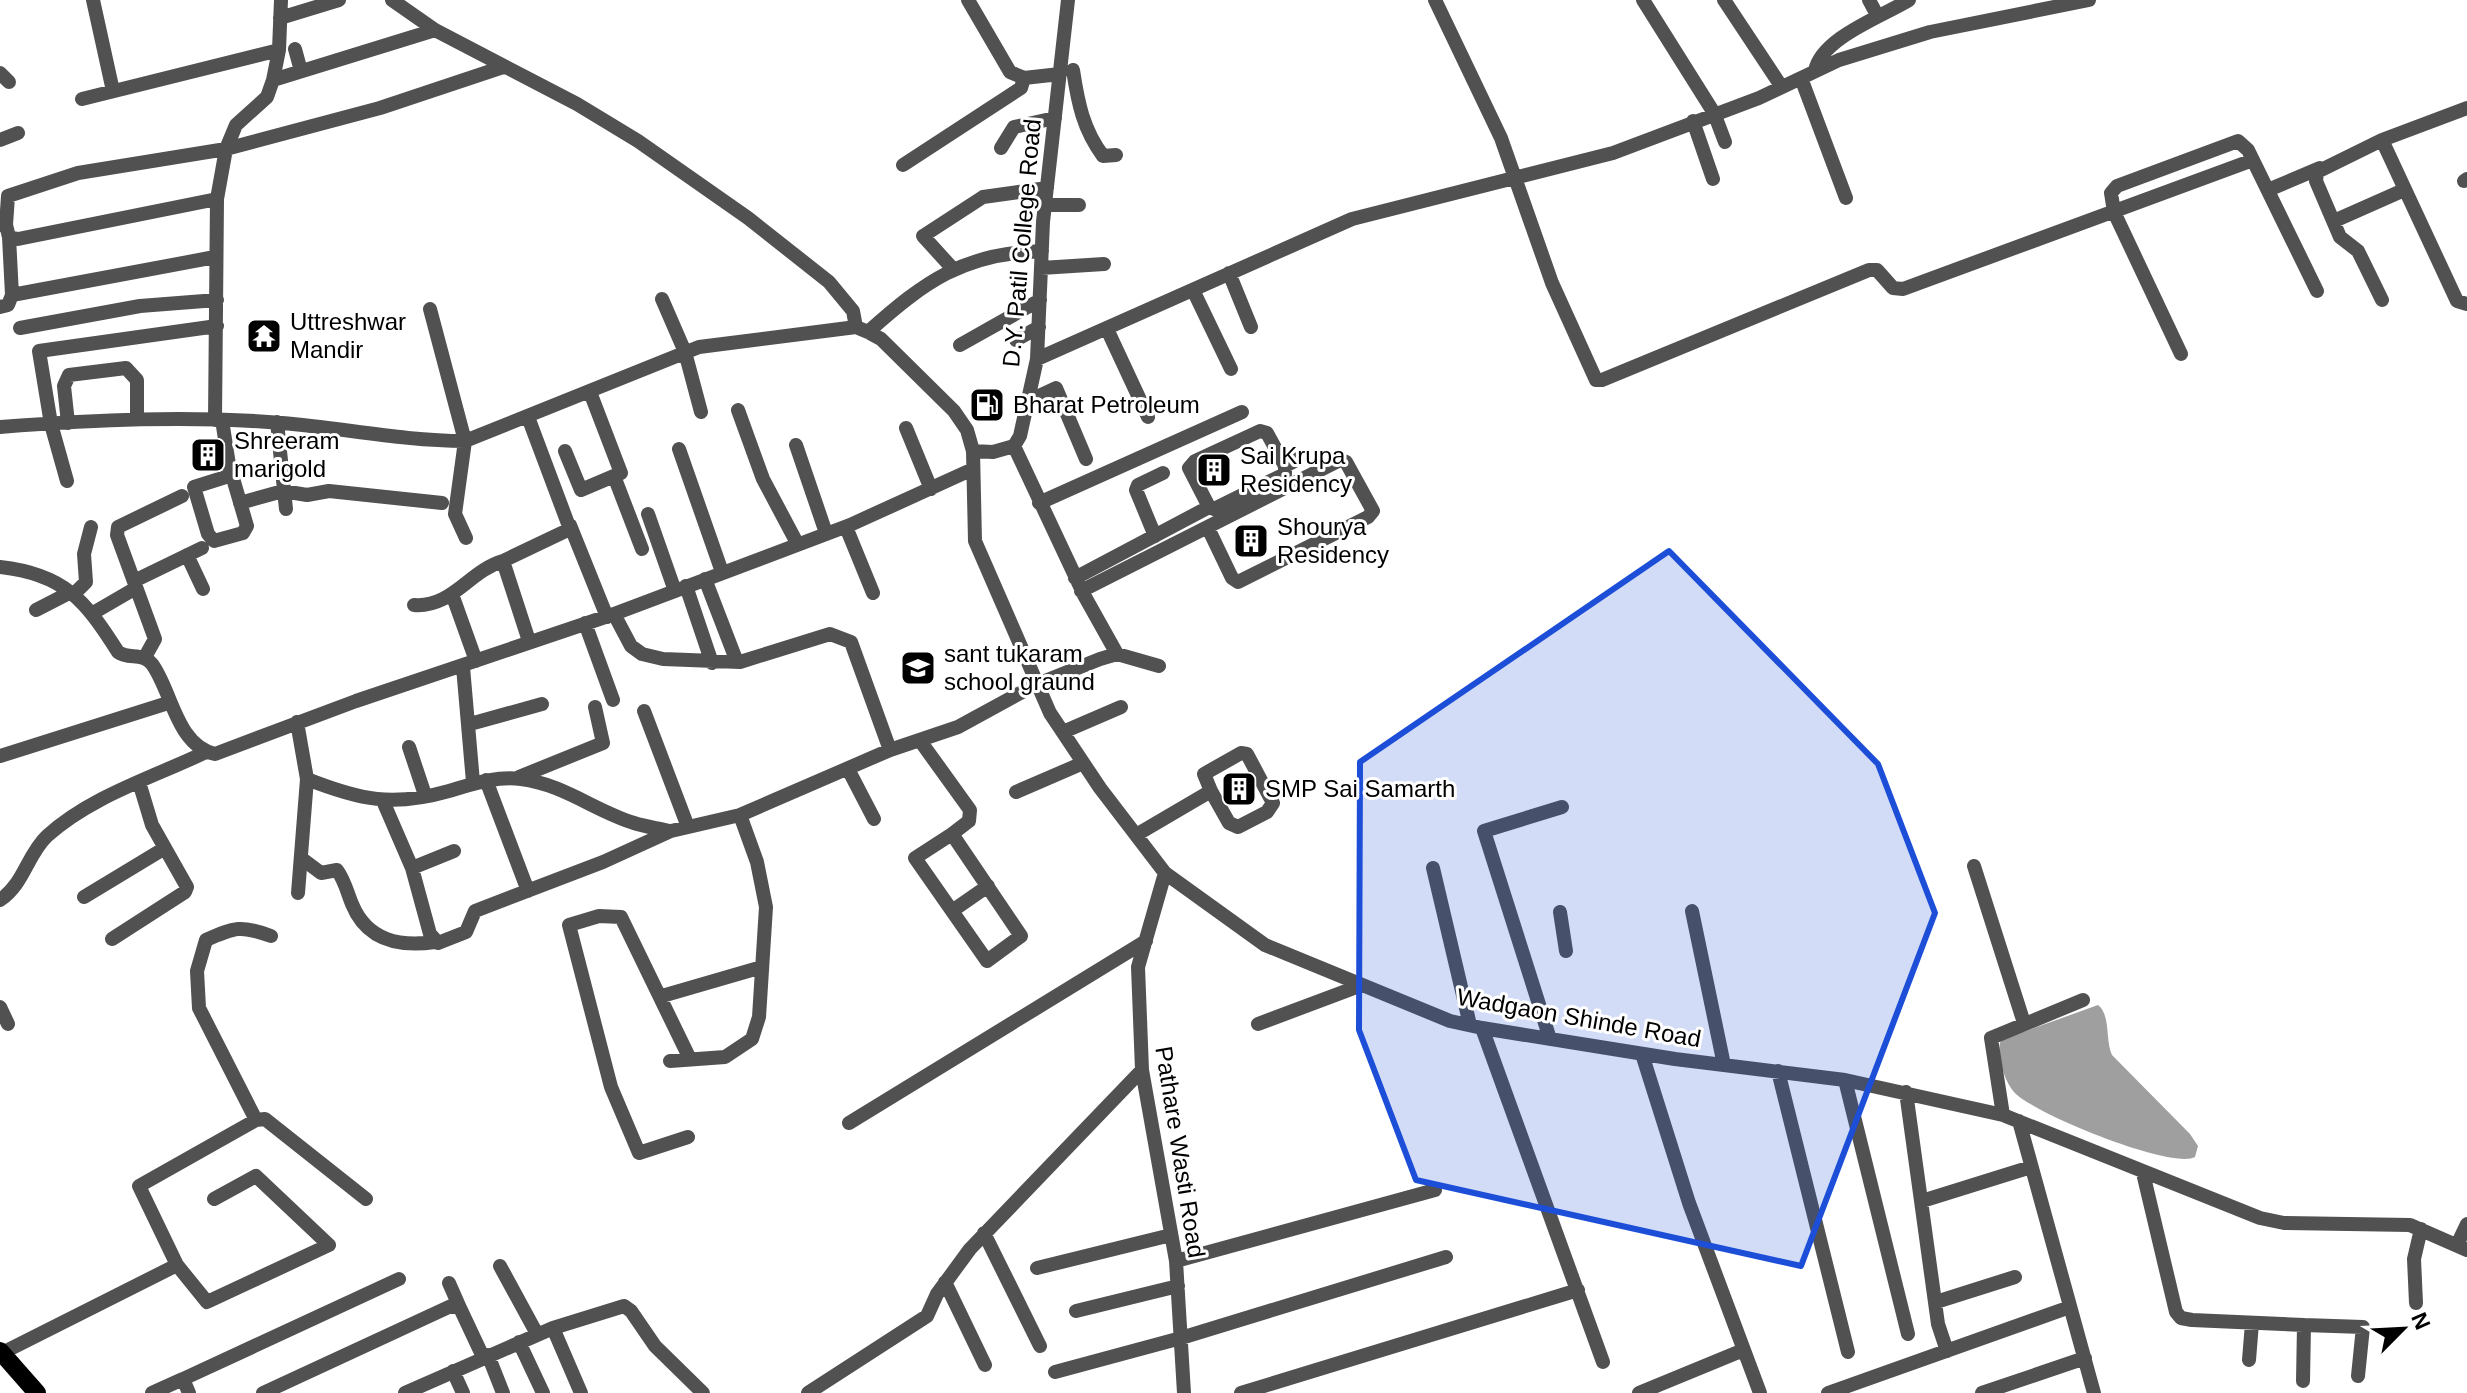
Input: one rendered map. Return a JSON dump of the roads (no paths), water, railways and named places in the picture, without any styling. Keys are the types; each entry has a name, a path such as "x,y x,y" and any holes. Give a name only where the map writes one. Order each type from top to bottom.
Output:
{"main road":[{"path":"1,1352 37,1393"}],"street":[{"path":"93,0 113,91"},
{"path":"232,475 194,487 211,538 219,541 246,531 240,503 218,420 217,199 226,149 236,125 267,97 273,80 279,50 281,0"},
{"path":"280,18 339,0"},
{"path":"392,0 435,30 577,104 638,141 748,218 829,282 853,311 862,330 881,339 954,411 967,430 973,451 993,452 1014,446 1078,584 1117,654"},
{"path":"968,0 1010,72 1024,78 1066,72 1089,137 1103,156 1116,155"},
{"name":"D.Y. Patil College Road","path":"1014,446 1037,359 1045,205 1055,118 1066,72 1068,0"},
{"path":"1435,0 1501,138 1558,296 1592,376 1602,380 1869,270 1877,270 1893,288 1903,289 2253,160"},
{"path":"1643,0 1714,113 1725,142"},
{"path":"1724,0 1781,86"},
{"path":"1869,0 1877,15"},
{"path":"1037,359 1352,219 1613,153 1759,98 1815,71 1930,32 2089,0"},
{"path":"1815,71 1828,49 1877,15 1902,2"},
{"path":"273,80 435,30"},
{"path":"295,49 301,71"},
{"path":"82,99 279,50"},
{"path":"0,307 8,305 12,295 5,229 8,196 20,190 78,173 226,149 380,108 503,67"},
{"path":"903,165 1021,88 1024,78"},
{"path":"1801,78 1846,198"},
{"path":"2268,190 2382,140 2467,108"},
{"path":"1001,148 1014,127 1055,118"},
{"path":"1693,121 1713,179"},
{"path":"0,140 18,133"},
{"path":"2382,140 2457,301 2467,304"},
{"path":"2181,354 2114,212 2111,193 2117,186 2232,142 2244,144 2317,291"},
{"path":"2320,168 2316,181 2340,237 2358,251 2382,300"},
{"path":"953,269 923,236 983,197 1047,188"},
{"path":"2334,221 2404,190"},
{"path":"5,229 18,239 217,199"},
{"path":"1045,205 1079,205"},
{"path":"0,427 137,418 218,420 277,422 430,441 465,441 699,347 862,330 953,269 980,258 1042,251"},
{"path":"12,295 215,257"},
{"path":"1041,268 1104,264"},
{"path":"1229,273 1251,327"},
{"path":"1193,290 1231,369"},
{"path":"662,299 685,352 701,412"},
{"path":"20,328 127,308 217,300"},
{"path":"960,345 1040,300"},
{"path":"430,309 465,441 455,514 466,538"},
{"path":"67,481 51,424 39,351 217,326"},
{"path":"1016,340 1039,327"},
{"path":"1107,329 1148,417"},
{"path":"68,423 64,386 69,375 126,368 137,380 137,418"},
{"path":"1028,401 1056,388 1086,459"},
{"path":"565,451 581,490 621,473 590,392"},
{"path":"738,410 763,479 797,543"},
{"path":"1039,503 1242,412"},
{"path":"528,417 610,616 631,646 642,654 712,663 737,662 830,634 842,635 851,642 890,750"},
{"path":"277,422 286,509"},
{"path":"906,428 931,489"},
{"path":"1078,584 1209,507 1219,508 1285,474 1291,462 1264,431 1195,461 1189,468 1209,507"},
{"path":"796,445 826,533"},
{"path":"679,449 722,572"},
{"name":"Wadgaon Shinde Road","path":"973,451 975,541 1035,685 1083,763 1165,873 1265,945 1362,985 1476,1026 1642,1054 1845,1080 1906,1092 2003,1115 2248,1214 2284,1223 2410,1225 2462,1248"},
{"path":"1078,584 1208,528 1340,460 1346,462 1373,513 1238,582 1232,578 1208,528"},
{"path":"0,900 16,887 48,835 139,782 206,752 223,753 297,722 610,616 846,527 973,469"},
{"path":"1155,536 1136,490 1138,485 1163,473"},
{"path":"614,476 642,549"},
{"path":"240,503 283,491 307,495 329,491 442,503"},
{"path":"145,657 155,639 117,535 118,527 182,496"},
{"path":"648,514 712,663"},
{"path":"414,605 437,605 480,570 565,533 570,525"},
{"path":"36,610 72,593 86,582 84,554 91,527"},
{"path":"846,527 873,593"},
{"path":"93,613 135,585 202,548"},
{"path":"187,555 203,589"},
{"path":"503,561 529,641"},
{"path":"0,567 34,571 72,593 93,613 118,652 124,656 145,657"},
{"path":"705,579 737,662"},
{"path":"452,594 470,664 470,724 480,781 528,891"},
{"path":"585,623 613,700"},
{"path":"301,858 321,873 337,870 353,907 379,938 399,943 435,942 466,932 475,911 671,831 740,815 890,750 921,742 996,709 1035,685 1117,654 1159,666"},
{"path":"145,657 154,669 168,703 191,738 206,752"},
{"path":"0,756 168,703"},
{"path":"470,724 542,704"},
{"path":"307,779 358,798 383,801 425,795 480,781 517,778 603,743 595,707"},
{"path":"1063,732 1121,707"},
{"path":"644,711 688,827"},
{"path":"297,722 307,779 298,893"},
{"path":"921,742 970,810 969,821 915,858 987,961 1021,936 952,834"},
{"path":"409,747 425,795"},
{"path":"1247,754 1272,807 1238,827 1229,823 1211,791 1204,774 1237,755 1247,754"},
{"path":"1016,792 1083,763"},
{"path":"848,769 874,819"},
{"path":"517,778 575,794 633,823 671,831"},
{"path":"112,939 185,892 185,880 152,825 139,782"},
{"path":"1136,835 1211,791"},
{"path":"383,801 412,868 435,942"},
{"path":"1550,1039 1484,831 1562,807"},
{"path":"670,1061 725,1057 752,1039 759,1017 766,907 757,862 740,815"},
{"path":"84,897 165,848"},
{"path":"412,868 454,851"},
{"path":"1974,866 2024,1023"},
{"path":"1433,868 1476,1026 1603,1362"},
{"name":"Pathare Wasti Road","path":"1165,873 1138,967 1142,1070 1176,1261 1184,1393"},
{"path":"952,911 988,886"},
{"path":"1692,911 1724,1065"},
{"path":"1560,912 1566,951"},
{"path":"688,1137 639,1153 611,1087 569,925 599,916 621,917 690,1059"},
{"path":"256,1120 199,1008 197,971 206,940 232,929 247,927 271,936"},
{"path":"849,1123 1146,941"},
{"path":"662,996 762,967"},
{"path":"1258,1024 1362,985"},
{"path":"2003,1115 1991,1038 2083,1000"},
{"path":"0,1007 8,1024"},
{"path":"1642,1054 1689,1203 1741,1351 1760,1393"},
{"path":"808,1393 922,1320 945,1282 984,1233 1142,1070"},
{"path":"1778,1071 1848,1352"},
{"path":"1845,1080 1908,1334"},
{"path":"1906,1092 1938,1324 1947,1351"},
{"path":"214,1199 256,1176 329,1245 207,1302 177,1265 139,1186 256,1120 265,1119 366,1199"},
{"path":"2019,1121 2094,1393"},
{"path":"1922,1201 2031,1167"},
{"path":"2143,1173 2176,1312 2181,1318 2363,1327 2358,1376"},
{"path":"1176,1261 1435,1190"},
{"path":"2462,1248 2467,1224"},
{"path":"2416,1303 2414,1259 2421,1229"},
{"path":"984,1233 1040,1346"},
{"path":"1037,1268 1171,1235"},
{"path":"1055,1372 1181,1338 1446,1257"},
{"path":"1,1352 177,1265"},
{"path":"500,1266 537,1334"},
{"path":"1936,1302 2015,1277"},
{"path":"152,1393 186,1386 399,1279"},
{"path":"945,1282 985,1365"},
{"path":"449,1283 503,1393"},
{"path":"1076,1311 1178,1286"},
{"path":"1241,1393 1578,1290"},
{"path":"263,1393 451,1306 460,1308"},
{"path":"405,1393 537,1334 624,1306 631,1311 655,1346 703,1393"},
{"path":"1828,1393 2070,1307"},
{"path":"2249,1360 2252,1323"},
{"path":"2303,1381 2304,1325"},
{"path":"553,1328 581,1393"},
{"path":"519,1342 543,1393"},
{"path":"1639,1393 1741,1351"},
{"path":"1982,1393 2085,1358"},
{"path":"453,1371 463,1393"}],"place":[{"name":"Uttreshwar Mandir","path":"264,336"},
{"name":"Bharat Petroleum","path":"987,405"},
{"name":"Shreeram marigold","path":"208,455"},
{"name":"Sai Krupa Residency","path":"1214,470"},
{"name":"Shourya Residency","path":"1251,541"},
{"name":"sant tukaram school graund","path":"918,668"},
{"name":"SMP Sai Samarth","path":"1239,789"}]}
